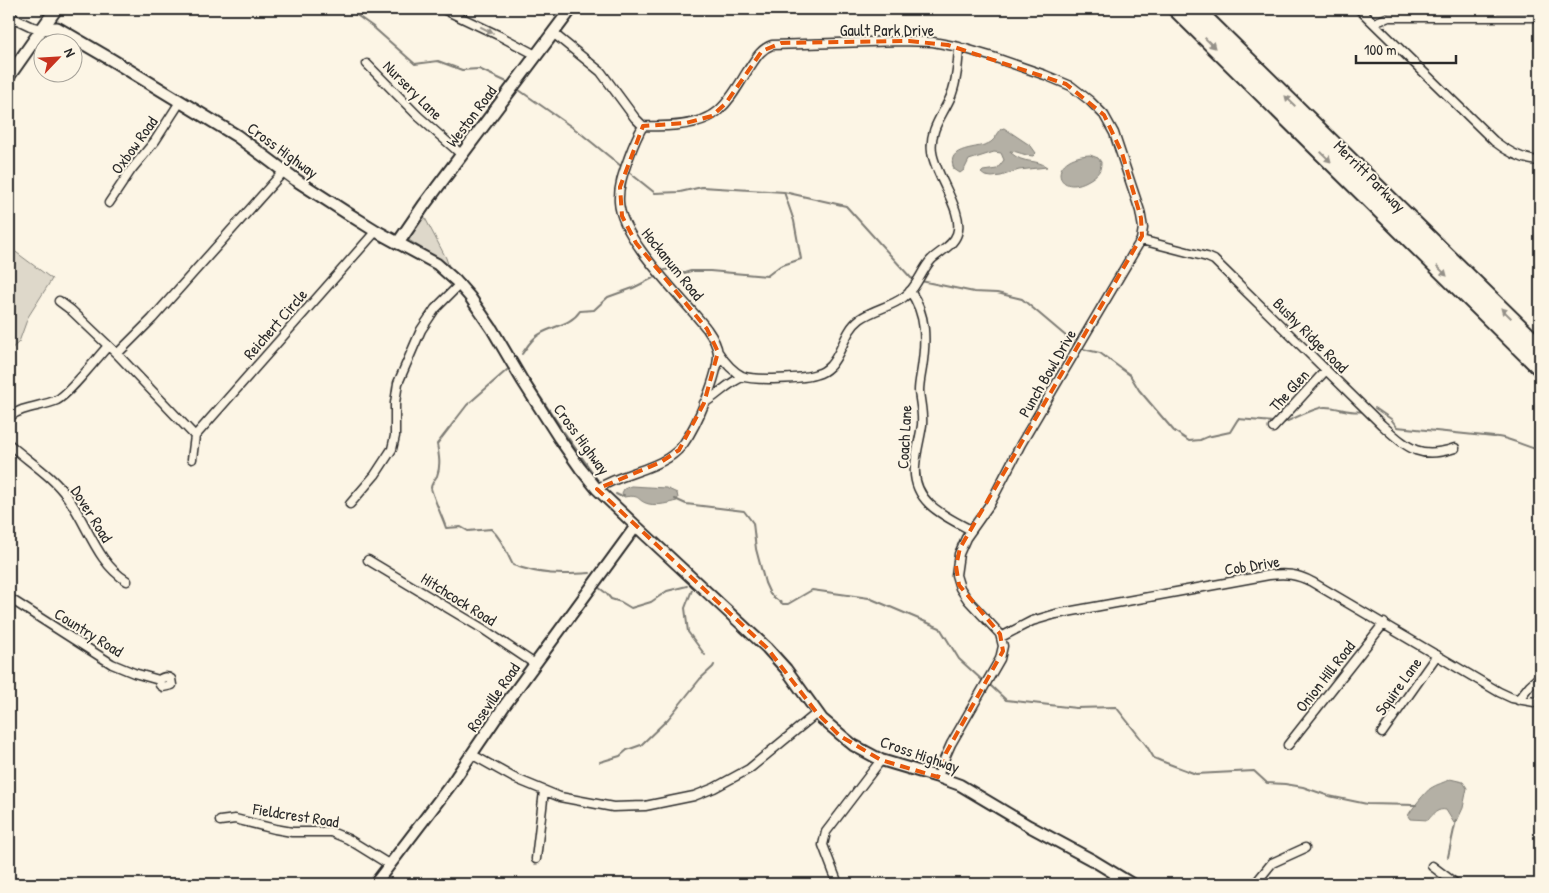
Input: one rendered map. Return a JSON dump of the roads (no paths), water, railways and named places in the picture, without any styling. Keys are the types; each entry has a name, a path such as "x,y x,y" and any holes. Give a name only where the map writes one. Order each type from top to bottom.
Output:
{"highway":[{"name":"Merritt Parkway","path":"1176,9 1540,368"},
{"name":"Merritt Parkway","path":"1196,9 1540,347"}],"main road":[{"path":"9,76 56,9"},
{"name":"Weston Road","path":"398,243 404,232 571,9"},
{"name":"Cross Highway","path":"42,28 57,28 112,60 237,136 284,171 376,231 398,243"}],"street":[{"path":"443,9 536,55"},
{"path":"1360,9 1501,146 1524,159 1540,161"},
{"name":"Cross Highway","path":"9,16 30,26 42,28"},
{"path":"1374,23 1389,17 1540,17"},
{"path":"553,33 601,72 643,126"},
{"name":"Gault Park Drive","path":"643,126 686,123 712,116 726,103 760,53 774,44 917,41 959,47"},
{"path":"704,403 718,395 736,380 744,377 792,378 808,377 821,373 831,364 857,321 867,314 900,300 911,290 931,261 954,240 958,229 957,215 936,167 932,146 935,126 951,96 955,83 959,47 1056,79 1076,89 1090,100 1104,115 1117,140 1141,218 1143,233 1141,240"},
{"name":"Nursery Lane","path":"367,64 418,116 462,155"},
{"name":"Oxbow Road","path":"109,203 130,170 156,141 180,102"},
{"name":"Hockanum Road","path":"643,126 631,151 620,187 619,202 622,216 628,231 636,243 708,329 718,352"},
{"path":"117,354 152,319 284,171"},
{"name":"Reichert Circle","path":"195,436 376,231"},
{"name":"Bushy Ridge Road","path":"1141,240 1214,260 1382,425 1411,449 1445,452 1456,448"},
{"name":"Punch Bowl Drive","path":"1001,636 966,597 957,580 957,560 963,543 990,504 1018,450 1141,240"},
{"name":"Cross Highway","path":"398,243 434,262 460,284 485,318 569,453 597,488 767,648 792,676 816,713 840,736 881,760 938,776 970,790 1029,826 1132,884"},
{"path":"350,504 375,475 392,449 395,436 395,403 398,383 421,330 435,309 460,284"},
{"name":"Coach Lane","path":"911,290 917,301 925,334 919,390 922,407 922,425 915,468 917,484 922,495 935,511 971,530"},
{"path":"59,301 117,354 195,436 192,459"},
{"path":"9,417 20,410 58,400 108,346"},
{"path":"718,352 728,364 744,377"},
{"path":"597,488 611,480 658,464 676,452 688,437 704,403 714,374 718,352"},
{"name":"The Glen","path":"1274,428 1326,370"},
{"name":"Dover Road","path":"9,444 55,483 68,497 109,564 118,575 127,581"},
{"name":"Roseville Road","path":"375,884 440,798 636,526"},
{"name":"Hitchcock Road","path":"368,560 482,628 535,664"},
{"name":"Cob Drive","path":"1001,636 1027,623 1050,616 1118,602 1287,573 1305,578 1496,691 1518,700 1540,703"},
{"name":"Country Road","path":"9,598 112,664 159,680"},
{"name":"Onion Hill Road","path":"1288,745 1384,623"},
{"path":"938,776 949,748 1000,659 1003,648 1001,636"},
{"name":"Squire Lane","path":"1382,733 1437,655"},
{"path":"1518,700 1540,676"},
{"path":"471,754 514,778 560,797 613,807 645,806 694,796 749,770 816,713"},
{"path":"838,884 823,845 826,832 881,760"},
{"path":"536,859 544,791"},
{"name":"Fieldcrest Road","path":"220,821 235,819 292,832 331,832 348,839 390,865"},
{"path":"1255,884 1272,863 1305,848"},
{"path":"1432,866 1456,884"},
{"path":"1110,884 1116,875"}],"waterway":[{"path":"348,9 372,26 415,64 438,61 462,70 479,69 509,83"},
{"path":"519,90 579,132 621,166"},
{"path":"630,173 655,193 680,192 702,187 784,192 846,206 911,278 917,280"},
{"path":"665,270 670,269 684,273 710,271 767,276 780,266 801,259 794,221 784,192"},
{"path":"522,354 532,340 545,331 572,320 580,311 594,310 608,297 633,288 655,277"},
{"path":"921,281 974,292 997,293 1022,299 1074,343"},
{"path":"1083,349 1100,353 1130,375 1139,390 1174,431 1189,441 1230,432 1238,419 1274,422"},
{"path":"507,370 467,405 437,444 439,468 431,487 446,528 461,527 468,531 491,529 501,541 513,565 551,574 590,573"},
{"path":"529,380 560,426"},
{"path":"1281,424 1310,411 1325,407 1354,412 1364,411"},
{"path":"1375,408 1391,419 1397,427 1498,437 1540,450"},
{"path":"564,432 593,473"},
{"path":"616,494 624,495"},
{"path":"675,499 686,504 744,511 753,523 756,549 765,583 770,594 783,604 788,604 812,590 869,598 940,628 959,659 982,680"},
{"path":"598,587 611,599 631,608 651,602 667,591 687,586"},
{"path":"692,590 685,608 688,632 705,655"},
{"path":"600,762 620,756 627,750 641,745 668,719 700,679 714,665"},
{"path":"991,686 1006,700 1076,708 1116,707 1154,758 1196,774 1254,771 1267,783 1303,787 1329,796 1367,804 1416,805"},
{"path":"1448,857 1456,820"}]}
